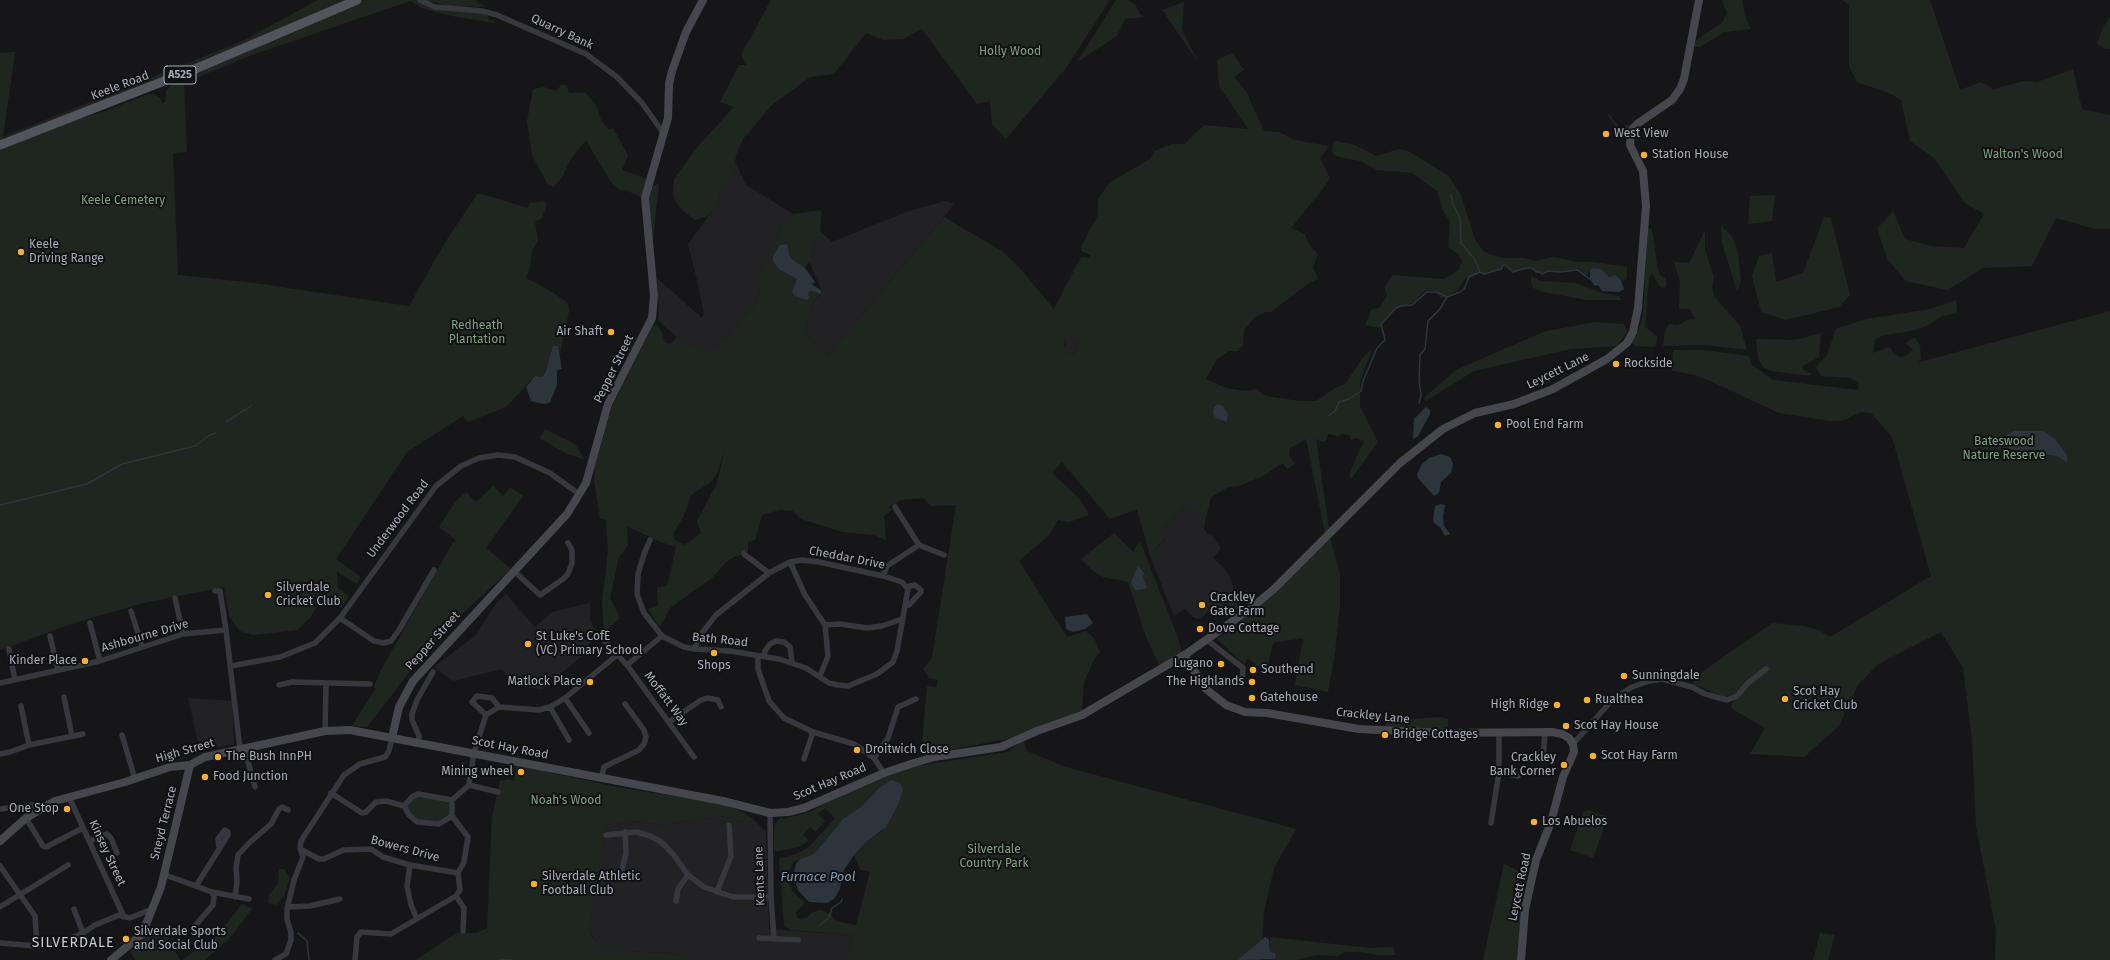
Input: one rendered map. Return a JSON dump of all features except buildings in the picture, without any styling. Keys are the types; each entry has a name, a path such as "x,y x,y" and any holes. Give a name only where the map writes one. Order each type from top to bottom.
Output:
{"main road":[{"name":"Keele Road","path":"0,145 195,69 357,0"}],"street":[{"name":"Quarry Bank","path":"420,0 434,7 482,11 497,15 586,54 617,77 642,103 664,134"},
{"name":"Pepper Street","path":"392,738 399,707 413,680 567,514 589,475 608,404 652,318 654,296 644,198 668,118 669,84 672,71 686,32 703,0"},
{"name":"Leycett Lane","path":"1185,655 1208,640 1274,589 1400,463 1443,429 1476,413 1514,404 1553,390 1601,363 1627,343 1633,332 1638,308 1646,206 1643,171 1630,145 1631,131 1637,124 1672,100 1680,89 1684,79 1699,0"},
{"name":"Underwood Road","path":"231,666 281,660 315,643 340,618 428,495 441,481 461,466 479,458 498,455 515,457 550,473 579,494"},
{"path":"895,507 919,545 944,555"},
{"name":"Bath Road","path":"650,540 638,574 638,594 644,613 662,636 676,644 695,649 730,650 792,663 820,676 829,683 848,686 885,669 893,662 897,651 907,588"},
{"path":"514,571 540,595 563,580 568,574 572,556 572,550 568,543"},
{"path":"883,576 887,566 919,545"},
{"path":"744,554 762,566 769,573"},
{"name":"Cheddar Drive","path":"695,649 698,638 716,615 769,573 790,562 802,560 819,562 883,576 902,582 907,588"},
{"path":"790,562 805,594 825,625 829,649 825,666 820,676"},
{"path":"340,618 374,641 384,643 391,641 395,638 430,572"},
{"path":"905,605 909,605 916,599 921,590 915,585 907,588"},
{"path":"215,591 220,591 242,748 255,788"},
{"path":"175,598 183,634"},
{"path":"131,611 142,646"},
{"path":"825,625 840,624 867,628 902,619"},
{"path":"90,622 100,661"},
{"name":"Ashbourne Drive","path":"0,683 100,661 142,646 183,634 226,630"},
{"path":"50,636 58,670"},
{"path":"627,665 662,636"},
{"name":"Moffatt Way","path":"602,638 627,665 694,757"},
{"path":"1208,640 1243,668 1242,683"},
{"name":"Bath Road","path":"761,656 770,644 776,641 784,642 790,647 792,663"},
{"path":"9,649 15,680"},
{"path":"355,960 357,937 361,932 391,934 456,896 460,890 458,873 464,862 468,837 452,816 452,800 469,785 474,753 486,715 498,707 539,710 550,707 565,698 617,655"},
{"name":"Scot Hay Road","path":"392,738 723,801 770,813 788,812 804,808 884,773 934,757 1001,747 1037,731 1082,715 1185,655"},
{"name":"Crackley Lane","path":"1185,655 1206,689 1226,705 1245,712 1267,713 1359,729 1444,733 1545,732 1562,734 1569,738 1574,748"},
{"path":"761,656 758,669 769,701 784,718 813,732 854,744 874,758 884,773"},
{"name":"Leycett Road","path":"1521,960 1525,910 1536,860 1551,822 1563,777 1574,748 1613,699 1632,687 1649,681 1662,679 1692,687 1705,694 1727,700 1737,696 1748,683 1766,669"},
{"name":"Pepper Street","path":"418,743 419,736 412,720 412,714 417,700 433,672"},
{"path":"279,685 292,682 370,684"},
{"path":"325,731 326,683"},
{"path":"486,715 472,702 477,696 492,698 498,707"},
{"path":"64,697 72,736"},
{"path":"565,698 589,733"},
{"path":"874,758 888,738 898,707 916,699"},
{"path":"669,722 703,700 718,700 721,707"},
{"path":"601,779 604,767 639,750 644,744 646,738 644,730 625,704"},
{"path":"21,706 29,745"},
{"path":"550,707 569,740"},
{"name":"High Street","path":"0,841 26,818 55,801 135,779 170,767 190,765 205,757 325,731 350,730 392,738"},
{"path":"804,759 813,732"},
{"path":"1491,823 1499,772 1499,732"},
{"path":"1543,760 1545,732"},
{"path":"0,754 29,745 82,734"},
{"path":"122,735 135,779"},
{"path":"275,960 286,954 291,940 291,933 287,919 288,907 294,880 304,857 300,848 301,841 344,775 354,767 364,762 385,757 389,751 392,738"},
{"name":"Sneyd Terrace","path":"111,960 140,935 152,910 161,887 190,765"},
{"path":"1499,772 1518,776"},
{"path":"469,785 498,792"},
{"path":"331,793 362,813 366,812 376,802 381,801 404,806"},
{"path":"404,806 412,797 418,794 452,800"},
{"name":"Kinsey Street","path":"69,798 124,918"},
{"path":"0,810 33,805 40,809"},
{"path":"404,806 409,816 417,822 439,824 452,816"},
{"path":"235,897 238,855 249,843 271,824 279,808 282,807 288,810"},
{"name":"Kents Lane","path":"770,813 771,897 774,939"},
{"path":"26,818 43,846 46,847 83,828"},
{"path":"717,892 731,856 729,825"},
{"path":"621,874 626,853 625,832"},
{"path":"606,835 637,832 650,836 660,841 673,854 688,876 704,887 733,896 771,897"},
{"path":"89,841 107,834 111,838 117,853"},
{"path":"196,886 220,847"},
{"name":"Bowers Drive","path":"302,850 319,859 324,859 343,850 371,849 383,857 410,865 458,873"},
{"path":"0,907 68,865"},
{"path":"410,865 407,886 410,905 417,919"},
{"path":"0,866 34,916 37,946"},
{"path":"164,874 212,892 249,899"},
{"path":"676,901 678,889 688,876"},
{"path":"193,928 213,905 214,897 212,892"},
{"path":"456,896 464,908 464,931"},
{"path":"288,907 310,906 340,899"},
{"path":"74,909 83,933"},
{"path":"0,943 37,946 68,939 119,915 124,918 130,918 152,910"},
{"path":"759,938 798,940"}],"shaded area":[{"path":"735,162 746,185 793,214 782,226 758,279 760,293 756,303 726,338 709,353 677,337 658,320 659,311 657,278 702,318 704,314 688,244 716,206 721,192 734,172"},
{"path":"945,201 954,204 828,355 804,332 814,300 821,295 821,288 809,262 815,241 832,242 906,212"},
{"path":"1066,337 1080,341 1074,355 1065,352"},
{"path":"1187,503 1205,521 1204,529 1207,533 1212,535 1220,547 1220,550 1213,558 1225,569 1231,579 1237,604 1242,611 1241,612 1231,607 1214,611 1211,609 1200,619 1194,618 1185,609 1174,616 1150,556 1165,539 1160,532 1161,529"},
{"name":"St Luke's CofE (VC) Primary School","path":"506,594 535,627 552,612 590,603 590,619 598,638 583,649 586,653 542,689 513,686 502,669 453,681 434,667 476,635 497,602"},
{"path":"188,698 232,701 234,744 200,751"},
{"path":"721,816 748,823 753,819 766,832 769,929 853,935 847,960 700,960 667,953 602,950 589,931 606,825 634,821 662,825"}],"green space":[{"path":"318,0 351,0 246,46 0,141 0,53 15,52 3,137 240,42"},
{"path":"365,0 415,0 439,10 486,13 489,20 495,21 494,23 452,16 425,9 410,1 252,55 184,83 187,152 173,153 178,275 254,283 409,306 446,241 478,193 528,208 529,203 545,201 546,206 542,218 535,222 538,241 532,251 530,268 526,278 549,290 568,303 569,311 560,354 558,346 542,377 535,376 506,407 468,422 463,416 407,452 336,559 361,577 357,584 338,572 337,573 338,588 349,596 341,608 331,601 316,603 316,608 310,618 297,630 253,635 240,631 230,618 224,587 143,603 71,624 0,650 0,148 64,124 105,111 148,94 154,94 160,98 162,103 165,102 166,91 170,86"},
{"path":"426,0 475,0 486,7 449,6"},
{"name":"Holly Wood","path":"771,0 1110,0 1066,68 1006,139 992,124 990,101 977,104 922,29 903,39 883,40 866,33 834,74 810,77 772,105 743,139 736,155 734,172 721,192 716,206 708,216 695,220 680,208 674,198 674,179 699,145 734,107 720,102 739,65 746,65 741,55"},
{"path":"1116,0 1127,0 1135,4 1140,14 1145,17 1125,19 1117,36 1077,62"},
{"path":"1722,0 1742,0 1745,16 1751,29 1725,32 1700,47 1694,47 1695,41 1722,23 1727,13"},
{"name":"Walton's Wood","path":"1842,0 1930,0 1960,90 1981,82 1994,89 2024,81 2037,82 2073,69 2082,109 2110,115 2110,229 2095,229 2056,218 2032,266 1983,268 1947,290 1906,281 1888,260 1877,229 1893,211 1905,239 1931,246 1964,248 1984,214 1965,203 1934,158 1910,141 1901,100 1889,93 1857,82 1849,66 1849,5"},
{"path":"1184,2 1182,30 1198,62 1162,10"},
{"path":"2110,16 2110,49 2106,49 2097,44 2101,32"},
{"path":"1232,53 1244,70 1234,77 1246,91 1264,131 1279,132 1294,140 1329,146 1320,158 1330,178 1291,228 1305,234 1308,243 1318,254 1313,267 1318,279 1309,283 1271,312 1266,312 1255,317 1244,330 1243,345 1238,351 1229,351 1217,359 1206,379 1226,388 1245,391 1257,389 1263,395 1272,397 1300,401 1316,401 1335,388 1345,384 1365,355 1372,349 1360,381 1360,406 1378,442 1351,479 1349,474 1364,441 1355,438 1351,440 1349,435 1342,434 1338,436 1328,434 1327,439 1324,442 1316,439 1329,529 1325,533 1306,439 1290,448 1289,455 1295,464 1287,469 1283,463 1263,476 1239,486 1228,487 1211,497 1205,521 1187,503 1161,529 1160,532 1165,538 1150,556 1137,509 1110,519 1062,462 1052,473 1080,499 1089,515 1069,522 1058,520 1050,534 1019,561 1067,637 1086,631 1094,638 1100,652 1094,660 1084,682 1082,712 1012,738 921,755 927,686 936,687 938,680 929,678 923,669 932,658 956,505 931,506 923,498 901,500 889,507 892,510 884,516 886,540 873,535 842,532 801,519 793,511 780,510 762,515 755,540 748,542 748,551 726,562 712,578 670,608 660,627 648,609 658,605 657,587 667,586 676,547 658,541 627,526 628,545 619,557 610,598 620,618 604,632 602,602 608,552 606,520 600,518 594,480 595,465 612,406 653,326 657,325 665,342 670,344 677,337 709,353 726,338 756,303 760,293 758,279 782,226 793,214 822,210 820,231 832,242 815,241 809,262 805,268 793,260 789,255 788,247 773,262 780,270 797,279 792,292 808,293 811,291 821,294 814,300 804,332 828,355 944,217 1002,251 1016,264 1054,309 1081,257 1089,258 1091,255 1081,251 1081,247 1098,215 1098,199 1109,183 1150,159 1154,151 1172,144 1185,144 1205,125 1248,129 1219,86 1217,60","holes":["1066,338 1080,341 1074,355 1065,352 1066,347 1064,346","725,449 717,483 697,521 701,533 685,545 675,540 674,532 684,516 690,497 695,492 710,483 717,474"]},
{"path":"561,85 567,85 569,93 585,92 596,105 601,120 609,130 613,128 628,155 622,170 647,179 641,197 623,189 622,191 612,184 586,140 572,157 562,177 554,187 548,185 532,155 527,121 533,89 544,87 556,91"},
{"path":"1609,114 1619,127 1632,124 1627,131 1618,129 1607,115"},
{"path":"1337,141 1355,145 1376,156 1399,149 1408,151 1449,176 1461,196 1475,239 1483,251 1489,254 1503,258 1524,258 1535,261 1554,257 1576,262 1593,262 1627,267 1627,278 1624,281 1612,276 1607,276 1601,269 1590,269 1589,273 1584,276 1577,270 1560,272 1548,271 1542,274 1536,272 1532,268 1513,272 1504,264 1501,269 1484,274 1480,272 1465,279 1458,290 1442,298 1432,290 1425,291 1413,303 1396,308 1380,328 1365,325 1372,309 1379,308 1387,296 1385,288 1392,275 1444,279 1459,270 1462,261 1459,255 1448,247 1450,221 1443,211 1437,191 1412,173 1377,170 1360,161 1335,156 1332,151 1333,142"},
{"path":"659,183 653,240 648,209 649,195 651,187"},
{"path":"1775,195 1772,221 1748,224 1750,196"},
{"path":"1824,217 1831,218 1850,295 1839,307 1786,320 1761,312 1752,276 1759,256 1772,253 1776,282 1803,273"},
{"path":"1721,226 1732,236 1738,251 1741,282 1737,291 1722,243"},
{"path":"1648,228 1651,229 1653,234 1657,266 1660,275 1665,278 1667,284 1665,288 1660,287 1652,273 1649,278 1645,327 1657,336 1656,345 1654,347 1636,346 1630,341 1638,332 1643,315"},
{"path":"1705,230 1705,250 1714,277 1712,286 1714,296 1740,326 1747,350 1706,345 1663,346 1665,331 1669,324 1678,325 1687,320 1695,319 1690,309 1679,309 1680,282 1674,262 1689,263"},
{"path":"1531,276 1541,281 1576,283 1602,293 1619,296 1621,300 1587,300 1543,292 1533,288"},
{"name":"Bateswood Nature Reserve","path":"1956,300 1957,313 1943,316 1926,326 1915,330 1881,336 1875,340 1873,353 1890,347 1894,354 1900,357 1907,355 1913,350 1906,343 1914,337 1920,345 1921,360 1916,363 2110,311 2110,960 1995,960 1996,930 1976,826 1972,740 1963,668 1941,632 1878,664 1858,685 1839,726 1804,757 1750,754 1765,728 1731,708 1735,694 1725,697 1693,684 1695,677 1772,623 1803,626 1818,630 1830,637 1931,576 1894,444 1891,436 1871,413 1861,412 1842,421 1830,421 1779,413 1708,380 1695,375 1672,371 1673,350 1703,350 1749,356 1752,365 1773,380 1858,390 1859,382 1850,378 1821,376 1816,367 1827,355 1836,329 1866,319 1930,309"},
{"path":"1596,322 1624,324 1627,332 1617,346 1571,349 1474,371 1426,401 1424,398 1456,370 1546,331"},
{"path":"1821,333 1819,357 1803,366 1803,370 1812,374 1809,376 1772,371 1764,368 1758,359 1756,339 1795,340"},
{"path":"545,429 575,444 584,459 567,454 540,438"},
{"path":"493,486 503,496 510,487 523,496 486,548 511,569 462,614 418,661 367,727 352,726 376,688 374,687 380,672 453,542 457,541 439,527 456,501 466,492 476,502"},
{"path":"1114,533 1133,552 1140,541 1178,638 1182,651 1159,665 1146,637 1128,582 1103,577 1093,571 1081,559"},
{"path":"1330,538 1340,574 1340,605 1335,653 1328,692 1295,685 1303,638 1273,643 1266,673 1248,658 1244,664 1217,639 1262,604"},
{"path":"1440,717 1448,719 1448,730 1385,728 1386,721"},
{"name":"Silverdale Country Park","path":"1023,741 1027,751 1066,767 1296,829 1274,868 1264,912 1261,960 847,960 853,935 790,930 784,925 779,859 796,854 809,847 835,818 825,808 818,814 825,821 816,832 810,827 803,835 809,841 798,847 774,851 775,824 781,817 783,819 807,813 857,787 917,766 1007,752","holes":["891,780 903,790 898,805 882,831 866,842 854,855 860,870 870,872 856,925 836,921 831,914 820,910 811,913 807,918 798,919 795,913 805,903 792,891 788,875 793,862 814,854 843,819 861,807 879,788"]},
{"name":"Noah's Wood","path":"516,765 621,788 720,803 744,813 753,819 748,823 721,816 662,825 636,821 606,825 589,932 602,950 667,953 700,960 416,960 456,933 477,933 487,928 492,817 500,781 509,779 514,781"},
{"path":"418,794 452,800 452,816 439,824 417,822 404,806"},
{"path":"1589,810 1608,817 1593,858 1570,850 1583,812"},
{"path":"1504,864 1528,876 1518,960 1483,960"},
{"path":"279,869 284,869 290,878 284,896 276,905 268,903 268,901 269,895 278,883"},
{"path":"242,904 252,909 228,940 205,960 182,960 218,935"},
{"path":"149,926 155,934 167,937 180,960 135,960 130,952 147,933"},
{"path":"1820,933 1835,935 1828,960 1813,960"},
{"path":"1270,937 1370,948 1393,947 1396,955 1344,952 1338,956 1317,955 1296,960 1270,960 1274,959 1270,952"}],"water":[{"path":"786,244 789,255 793,260 805,268 815,282 812,284 821,290 821,294 811,291 808,293 809,298 807,300 795,296 792,292 797,279 780,270 773,262 773,256 780,245"},
{"path":"1590,269 1601,269 1609,277 1615,275 1621,280 1624,289 1619,292 1602,291 1598,285 1595,286 1590,279"},
{"path":"553,346 558,346 562,369 557,370 557,385 550,402 545,404 531,401 526,387 535,376 542,377 546,371"},
{"path":"1218,404 1223,406 1228,414 1227,422 1216,418 1213,414 1214,407"},
{"path":"1426,407 1430,410 1430,414 1418,436 1413,439 1414,419"},
{"path":"2014,431 2043,431 2055,439 2067,455 2067,462 2057,456 2010,449 1999,444 1997,440"},
{"path":"1441,454 1450,457 1453,464 1451,473 1441,482 1439,493 1434,496 1418,478 1417,474 1422,464 1429,458"},
{"path":"1441,504 1445,505 1443,517 1444,526 1450,534 1445,536 1440,527 1434,523 1433,519 1435,506"},
{"path":"1138,566 1144,573 1143,577 1147,587 1145,589 1136,590 1132,586 1131,582"},
{"path":"1087,614 1093,623 1085,629 1073,632 1066,629 1065,617"},
{"name":"Furnace Pool","path":"891,780 900,783 903,790 898,805 886,827 866,842 854,855 844,870 840,889 834,899 827,903 809,902 798,890 793,875 796,864 800,859 814,854 843,819 861,807 879,788"},
{"path":"1265,937 1269,939 1270,952 1275,953 1276,956 1274,959 1238,960"}],"waterway":[{"path":"1451,195 1453,205 1460,218 1461,243 1475,260 1480,272"},
{"path":"1328,416 1335,411 1339,402 1349,399 1361,391 1363,381 1377,348 1385,340 1381,324 1396,308 1412,305 1427,292 1437,292 1447,297 1460,292 1464,289 1469,277 1480,272 1484,274 1501,269 1504,264 1513,272 1526,268 1532,268 1536,272 1542,274 1548,271 1560,272 1577,270 1590,279"},
{"path":"1419,403 1421,395 1419,381 1420,355 1425,349 1428,321 1440,309 1447,297"},
{"path":"226,422 251,406"},
{"path":"0,505 87,484 122,464 195,446 210,435 216,433"},
{"path":"820,925 829,918 832,908 841,902 842,899"},
{"path":"298,933 307,941 309,960"},
{"path":"499,960 512,960"}],"place":[{"name":"West View","path":"1606,134"},
{"name":"Station House","path":"1644,155"},
{"name":"Keele Driving Range","path":"21,252"},
{"name":"Air Shaft","path":"611,332"},
{"name":"Rockside","path":"1616,364"},
{"name":"Pool End Farm","path":"1498,425"},
{"name":"Silverdale Cricket Club","path":"268,595"},
{"name":"Crackley Gate Farm","path":"1202,605"},
{"name":"Dove Cottage","path":"1200,629"},
{"name":"St Luke's CofE (VC) Primary School","path":"528,644"},
{"name":"Shops","path":"714,653"},
{"name":"Kinder Place","path":"85,661"},
{"name":"Lugano","path":"1221,664"},
{"name":"Southend","path":"1253,670"},
{"name":"Sunningdale","path":"1624,676"},
{"name":"Matlock Place","path":"590,682"},
{"name":"The Highlands","path":"1252,682"},
{"name":"Gatehouse","path":"1252,698"},
{"name":"Scot Hay Cricket Club","path":"1785,699"},
{"name":"Rualthea","path":"1587,700"},
{"name":"High Ridge","path":"1557,705"},
{"name":"Scot Hay House","path":"1566,726"},
{"name":"Bridge Cottages","path":"1385,735"},
{"name":"Droitwich Close","path":"857,750"},
{"name":"Scot Hay Farm","path":"1593,756"},
{"name":"The Bush InnPH","path":"218,757"},
{"name":"Crackley Bank Corner","path":"1564,765"},
{"name":"Mining wheel","path":"521,772"},
{"name":"Food Junction","path":"205,777"},
{"name":"One Stop","path":"67,809"},
{"name":"Los Abuelos","path":"1534,822"},
{"name":"Silverdale Athletic Football Club","path":"534,884"},
{"name":"Silverdale Sports and Social Club","path":"126,939"}],"district":[{"name":"SILVERDALE","path":"73,943"}],"park label":[{"name":"Keele Cemetery","path":"123,201"},
{"name":"Redheath Plantation","path":"477,333"}]}
